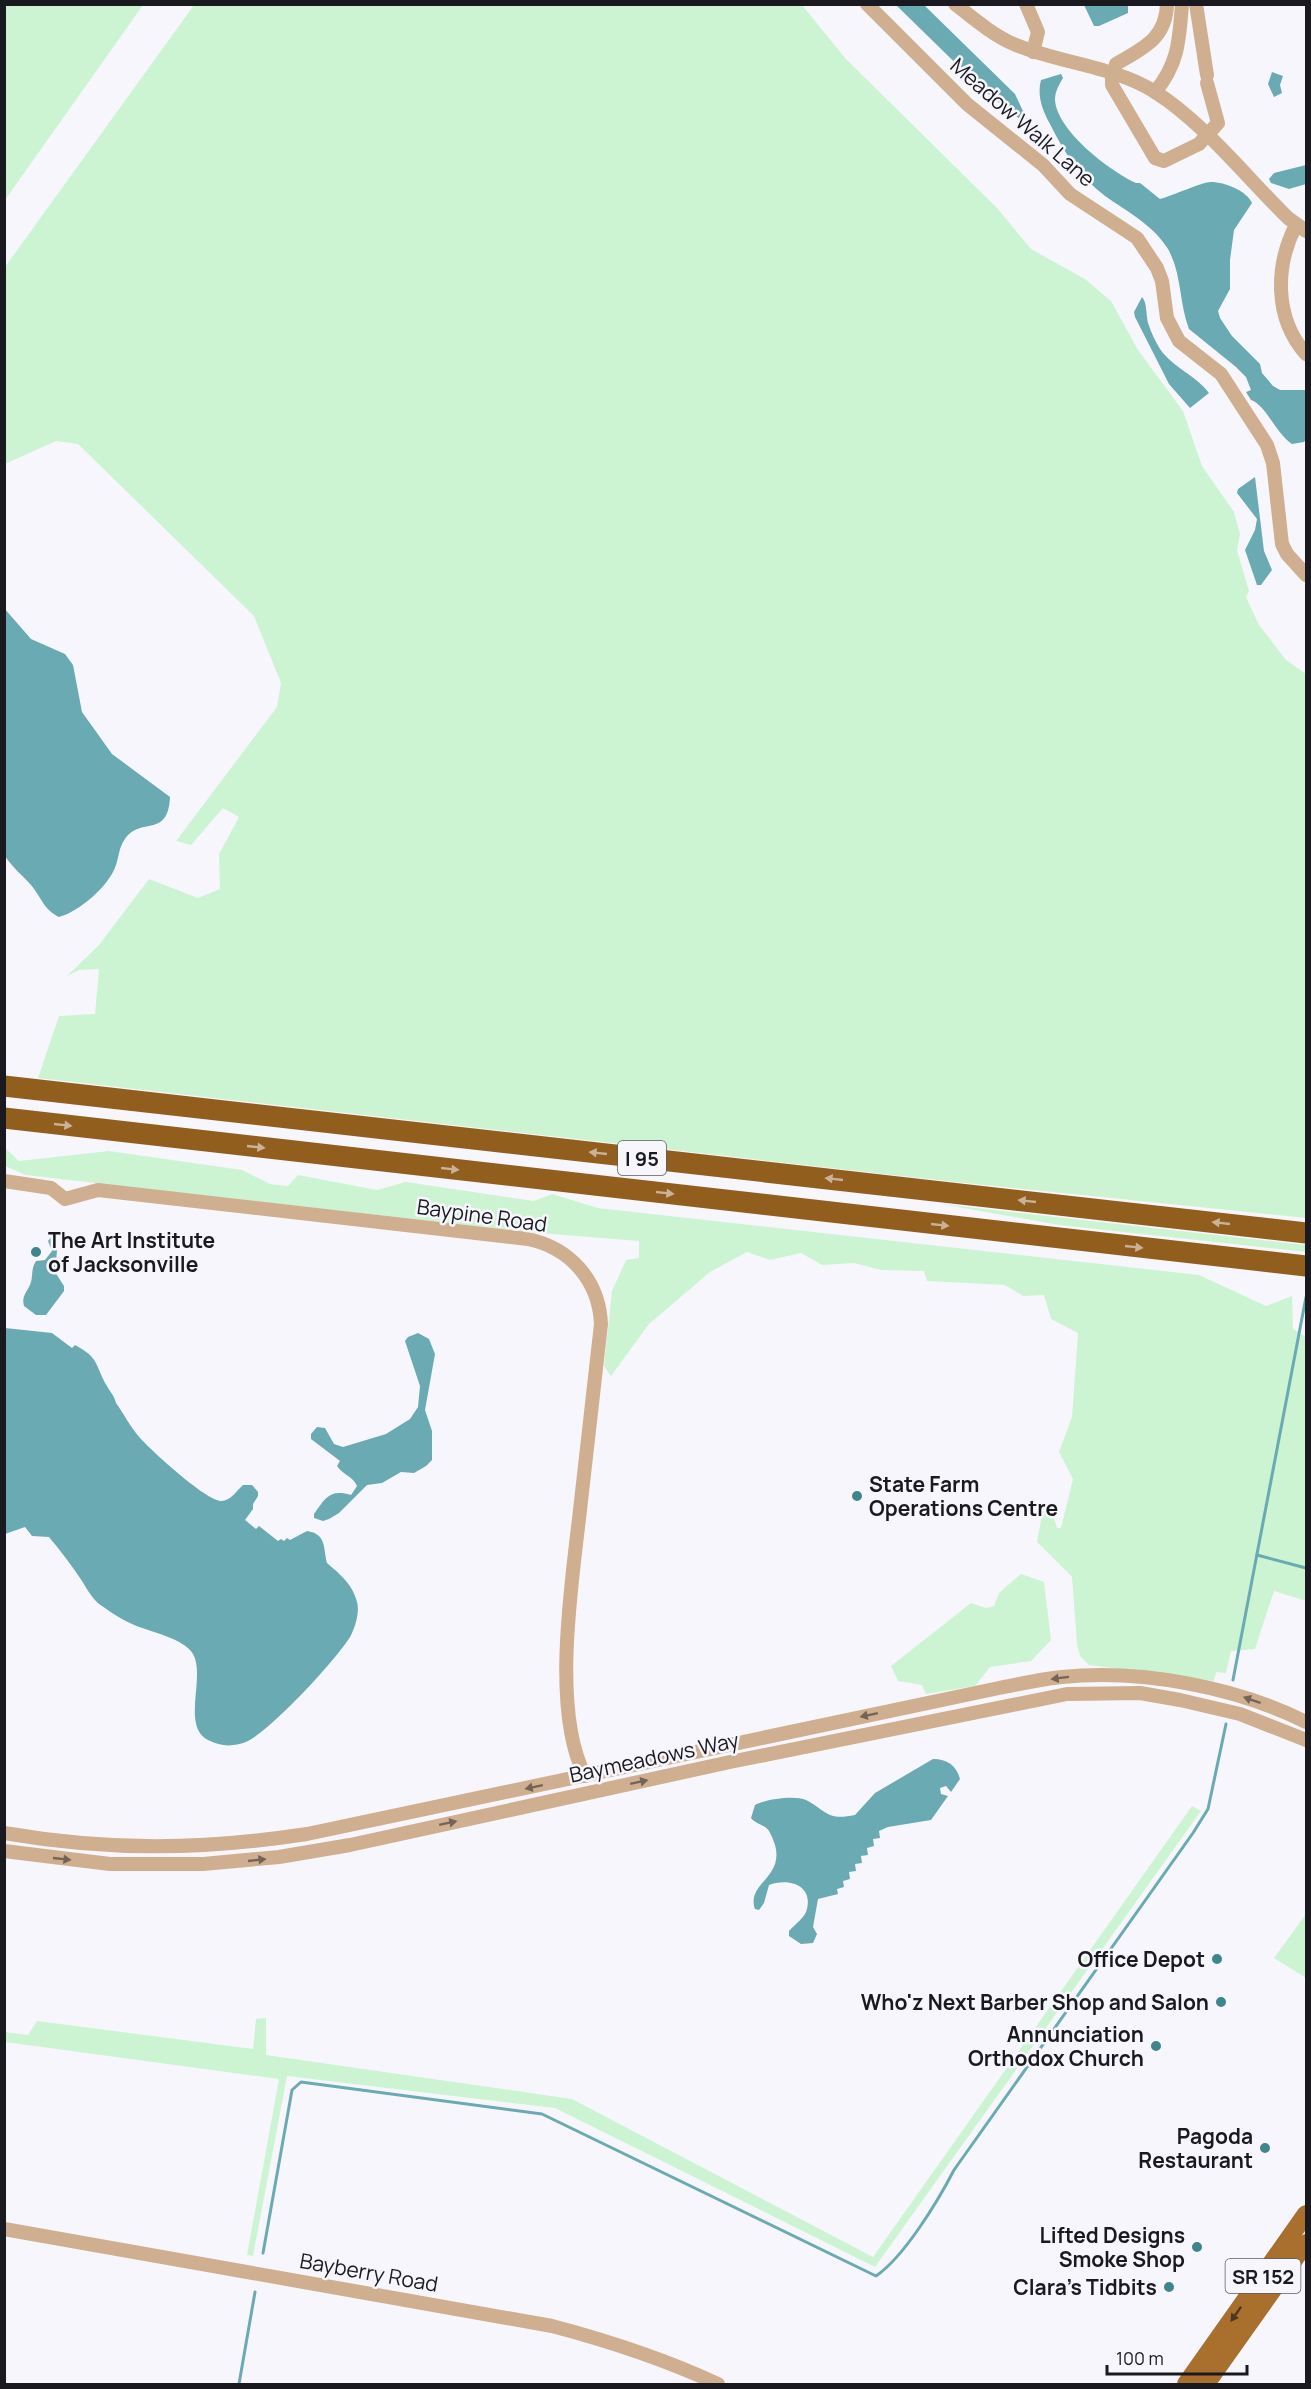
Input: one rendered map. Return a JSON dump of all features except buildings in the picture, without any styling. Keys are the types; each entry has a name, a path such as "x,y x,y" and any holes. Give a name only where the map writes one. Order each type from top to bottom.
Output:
{"highway":[{"name":"I 95","path":"4,1086 1306,1233"},
{"name":"I 95","path":"4,1118 1306,1266"}],"main road":[{"name":"SR 152","path":"1206,2385 1294,2261 1306,2214"},
{"name":"SR 152","path":"1186,2385 1301,2237"}],"street":[{"name":"Meadow Walk Lane","path":"867,4 967,104 1043,165 1070,194 1137,238 1157,268 1162,281 1167,318 1179,341 1221,374 1267,445 1273,463 1282,544 1287,554 1306,575"},
{"path":"955,4 972,10 1000,37 1033,52 1114,69 1155,92 1194,122 1265,196 1301,228 1283,256 1281,287 1289,328 1306,354"},
{"path":"1026,4 1038,32 1033,52"},
{"path":"1167,4 1167,16 1158,36 1114,69 1112,85 1155,158 1164,161 1199,144 1218,123 1207,79 1196,4"},
{"path":"1155,92 1172,69 1177,55 1182,4"},
{"name":"Baypine Road","path":"4,1181 51,1188 65,1199 98,1190 528,1239 553,1246 575,1262 594,1290 601,1324 572,1579 567,1647 571,1732 577,1760 585,1776"},
{"name":"Baymeadows Way","path":"4,1833 74,1842 177,1848 243,1844 307,1834 999,1688 1062,1677 1149,1678 1192,1684 1231,1693 1286,1712 1306,1722"},
{"name":"Baymeadows Way","path":"4,1851 110,1864 260,1860 350,1845 707,1767 1067,1694 1140,1693 1180,1700 1240,1714 1306,1740"},
{"path":"177,1848 177,1864"},
{"name":"Bayberry Road","path":"4,2229 552,2326 608,2341 672,2364 718,2385"}],"green space":[{"path":"4,5 143,5 5,200"},
{"path":"194,5 802,5 845,58 997,208 1031,249 1085,279 1111,301 1138,350 1183,411 1202,466 1234,512 1240,534 1237,550 1249,591 1246,597 1259,625 1286,660 1306,674 1306,1218 946,1181 38,1078 59,1016 95,1014 99,969 79,970 67,976 99,945 149,879 198,898 220,889 219,854 239,817 223,808 191,845 176,841 277,707 281,683 254,616 78,444 56,441 5,464 5,267"},
{"path":"4,1147 19,1161 109,1151 242,1170 270,1184 288,1186 298,1175 377,1190 406,1182 534,1201 552,1194 598,1208 1199,1275 1266,1306 1292,1296 1293,1329 1306,1337 1306,1601 1274,1591 1255,1649 1231,1651 1226,1673 1216,1672 1214,1681 1089,1665 1080,1656 1072,1577 1037,1542 1043,1510 1051,1508 1057,1528 1061,1528 1073,1479 1059,1452 1072,1417 1078,1333 1051,1319 1044,1295 1023,1296 1005,1285 927,1281 924,1271 881,1270 854,1263 822,1265 801,1253 770,1260 747,1252 710,1272 649,1324 611,1376 604,1366 612,1291 626,1260 639,1258 639,1241 527,1232 26,1175 5,1166"},
{"path":"941,1204 1306,1245 1306,1252 1059,1225"},
{"path":"1021,1574 1044,1582 1051,1640 1031,1661 990,1667 975,1686 926,1694 922,1685 898,1681 891,1666 971,1603 986,1608 994,1606 999,1593"},
{"path":"1192,1806 1201,1811 875,2267 555,2108 287,2076 253,2256 247,2255 279,2079 5,2042 5,2032 28,2035 37,2021 253,2049 256,2019 266,2018 266,2055 572,2099 873,2257"},
{"path":"1306,1914 1306,1978 1274,1958"}],"water":[{"path":"896,5 924,5 1015,94 1031,128 982,89"},
{"path":"1084,5 1128,5 1128,13 1094,26"},
{"path":"1272,72 1283,76 1280,85 1282,93 1274,97 1268,84"},
{"path":"1061,74 1063,78 1055,97 1058,112 1075,137 1099,160 1125,177 1140,183 1160,199 1211,182 1235,188 1252,203 1234,230 1230,260 1230,289 1218,311 1232,336 1260,364 1262,373 1273,386 1280,390 1306,390 1306,439 1304,442 1292,444 1286,439 1261,408 1251,400 1246,392 1251,390 1246,377 1189,329 1176,268 1162,240 1140,220 1096,189 1067,154 1047,118 1040,97 1041,80"},
{"path":"1306,165 1306,184 1289,189 1271,183 1269,179 1274,173"},
{"path":"1142,297 1146,305 1148,323 1160,349 1165,356 1198,381 1209,393 1190,408 1169,384 1135,317 1134,312"},
{"path":"1255,477 1264,551 1272,570 1261,585 1257,585 1245,550 1255,530 1257,519 1237,493 1238,489"},
{"path":"4,608 31,639 65,654 73,665 82,712 112,754 170,797 168,810 159,823 131,832 125,839 113,873 101,889 76,910 59,917 46,907 31,885 5,856"},
{"path":"52,1236 58,1240 55,1272 64,1286 64,1291 46,1315 36,1315 24,1306 23,1299 31,1282 36,1261 45,1260 52,1251 48,1241"},
{"path":"5,1328 52,1333 72,1348 75,1345 89,1354 134,1430 167,1463 213,1499 225,1501 243,1485 252,1485 258,1492 258,1496 245,1520 256,1529 259,1526 278,1541 281,1539 284,1541 287,1538 290,1540 307,1531 318,1535 323,1542 327,1563 352,1590 358,1610 350,1637 302,1694 272,1723 248,1741 223,1745 208,1740 200,1733 195,1713 196,1664 188,1648 115,1615 97,1602 49,1537 32,1536 25,1527 5,1534"},
{"path":"418,1333 429,1339 435,1354 425,1410 432,1431 432,1460 414,1473 401,1472 382,1483 367,1485 339,1513 329,1519 323,1521 314,1518 314,1514 329,1496 338,1493 351,1495 357,1486 337,1466 340,1461 311,1439 311,1434 317,1427 325,1428 334,1444 343,1447 386,1434 410,1419 418,1407 420,1386 405,1341 408,1337"},
{"path":"933,1759 943,1760 950,1764 960,1779 951,1792 946,1786 940,1788 941,1794 948,1796 931,1820 888,1827 879,1831 880,1838 873,1839 874,1846 867,1848 868,1855 861,1856 862,1863 855,1864 856,1871 849,1872 850,1879 843,1881 844,1887 837,1889 838,1894 818,1899 813,1927 817,1934 813,1943 801,1944 789,1936 789,1931 802,1918 807,1909 806,1894 797,1885 783,1882 769,1885 764,1903 759,1910 755,1909 756,1892 773,1869 776,1849 769,1831 751,1818 755,1805 773,1799 795,1798 806,1800 833,1816 855,1815 875,1793"}],"waterway":[{"path":"1233,1680 1306,1297"},
{"path":"1257,1555 1306,1568"},
{"path":"263,2253 292,2090 301,2082 542,2114 876,2276 898,2256 920,2227 954,2170 1193,1833 1208,1809 1226,1724"},
{"path":"239,2384 255,2292"}],"place":[{"name":"The Art Institute of Jacksonville","path":"36,1252"},
{"name":"State Farm Operations Centre","path":"857,1496"},
{"name":"Office Depot","path":"1217,1959"},
{"name":"Who'z Next Barber Shop and Salon","path":"1221,2002"},
{"name":"Annunciation Orthodox Church","path":"1156,2046"},
{"name":"Pagoda Restaurant","path":"1265,2148"},
{"name":"Lifted Designs Smoke Shop","path":"1197,2247"},
{"name":"Clara's Tidbits","path":"1169,2287"}]}
